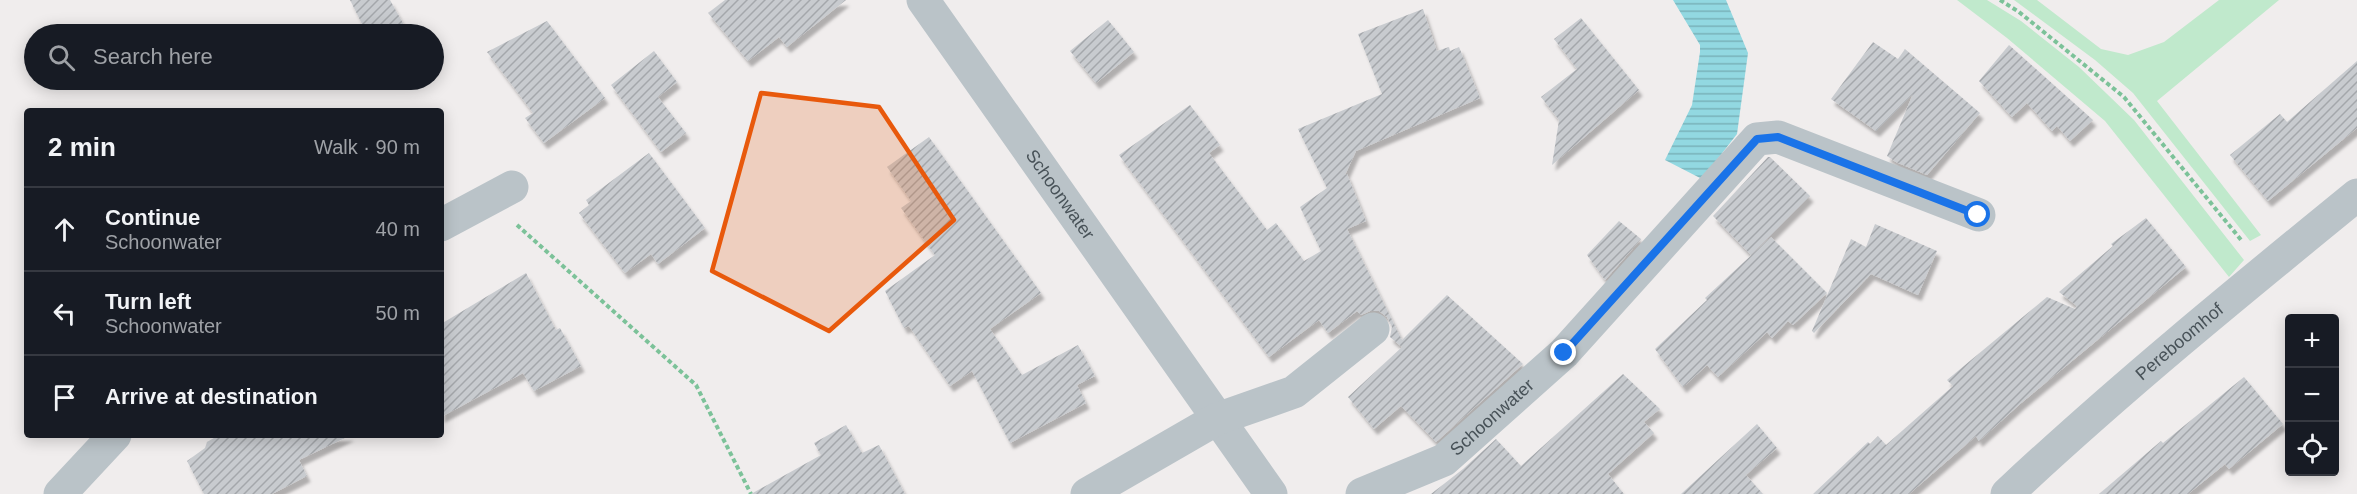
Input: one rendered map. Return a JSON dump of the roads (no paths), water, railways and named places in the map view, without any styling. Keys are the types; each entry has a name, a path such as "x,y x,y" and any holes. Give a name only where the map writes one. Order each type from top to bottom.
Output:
{"street":[{"name":"Schoonwater","path":"923,0 1271,494"},
{"name":"Schoonwater","path":"1362,494 1444,460 1564,353 1757,139 1778,137 1978,215"},
{"path":"444,223 501,194"},
{"name":"Pereboomhof","path":"2007,494 2265,270 2357,195"},
{"path":"1087,494 1217,419 1294,392 1373,329"},
{"path":"60,494 112,438"}],"water":[{"path":"1673,0 1726,0 1748,53 1737,134 1702,179 1665,160 1692,105 1700,52 1700,45"}]}
